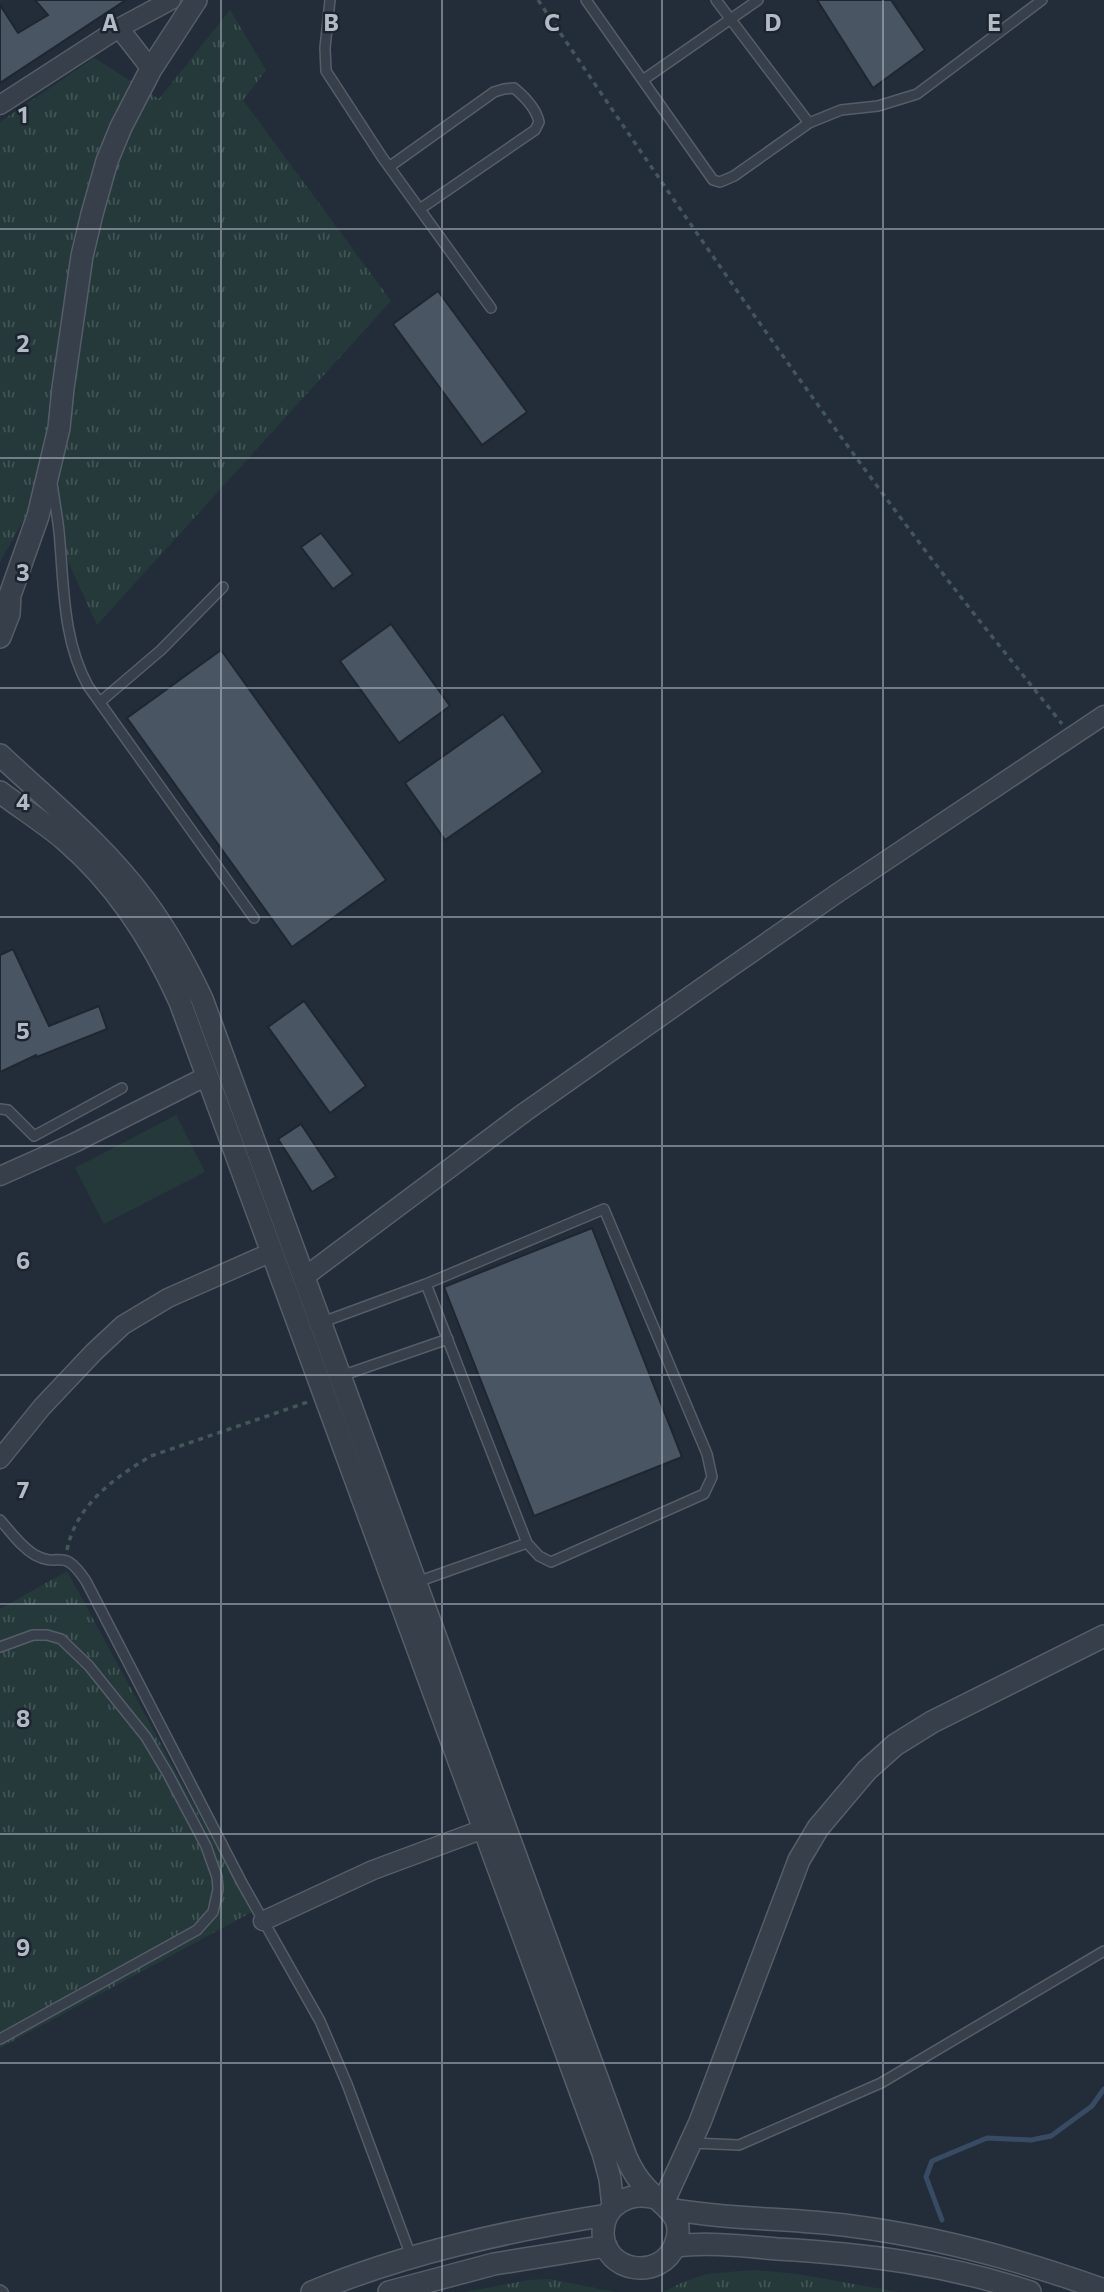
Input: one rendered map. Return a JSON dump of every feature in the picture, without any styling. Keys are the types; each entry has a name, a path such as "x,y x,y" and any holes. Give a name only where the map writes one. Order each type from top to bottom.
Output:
{"street":[{"path":"0,105 119,28 171,0"},
{"path":"0,637 9,614 5,600 38,516 59,428 76,295 92,214 107,160 150,69 195,0"},
{"path":"119,28 150,69"},
{"path":"303,1278 525,1112 839,892 1099,717"},
{"path":"0,755 124,875 177,950 202,999 303,1278 310,1327 328,1386 406,1586 494,1825 626,2157 640,2181 663,2203 677,2227 675,2246 670,2255 654,2267 635,2269 618,2262 606,2246 603,2230 610,2211 610,2179 494,1825"},
{"path":"0,792 64,839 106,881 156,952 169,977 272,1252 310,1327"},
{"path":"0,1176 86,1137 207,1076"},
{"path":"0,1459 42,1407 122,1325 168,1298 272,1252"},
{"path":"663,2203 690,2143 799,1860 818,1828 867,1770 895,1745 932,1722 1104,1636"},
{"path":"263,1921 373,1870 494,1825"},
{"path":"312,2292 411,2258 610,2211 628,2197 647,2195 663,2203 715,2216 850,2226 932,2238 995,2253 1104,2290"},
{"path":"675,2246 706,2244 876,2256 954,2269 1030,2292"},
{"path":"389,2292 494,2264 606,2246"}],"lane":[{"path":"330,0 325,48 326,71 389,167 491,307"},
{"path":"586,0 713,180 720,182 734,176 809,123 841,110 878,106 917,94 1042,0"},
{"path":"716,0 809,123"},
{"path":"643,80 758,0"},
{"path":"389,167 494,92 514,88 524,96 537,114 539,122 535,130 420,209"},
{"path":"50,468 60,539 66,620 77,665 100,702 254,918"},
{"path":"100,702 162,650 223,587"},
{"path":"0,1109 8,1110 34,1136 122,1088"},
{"path":"310,1327 426,1284 604,1209 707,1454 712,1477 704,1494 551,1562 539,1556 527,1543 426,1284"},
{"path":"328,1386 448,1339"},
{"path":"0,1520 18,1541 37,1556 65,1559 77,1567 86,1581 263,1921 309,2000 331,2047 411,2258"},
{"path":"406,1586 527,1543"},
{"path":"0,1647 22,1638 47,1635 67,1643 89,1666 146,1737 157,1755 206,1846 217,1877 218,1889 213,1912 197,1930 0,2039"},
{"path":"690,2143 739,2145 881,2083 1104,1951"}],"path":[{"path":"538,0 669,195 762,327 937,567 1072,736"},
{"path":"65,1559 76,1521 98,1493 132,1467 152,1456 328,1386"}],"green space":[{"path":"230,10 266,70 243,100 391,301 97,625 61,546 42,487 0,562 0,122 94,58 159,99"},
{"path":"176,1115 205,1172 104,1224 75,1168"},
{"path":"67,1571 252,1912 0,2048 0,1609"},
{"path":"753,2270 798,2274 898,2292 663,2292 707,2274"},
{"path":"549,2279 615,2292 466,2292 529,2280"}],"building":[{"path":"35,0 126,0 0,83 0,5 18,33 48,15"},
{"path":"817,0 891,0 925,50 873,88"},
{"path":"438,291 527,412 482,445 393,324"},
{"path":"321,533 353,574 333,589 301,547"},
{"path":"391,624 450,706 399,743 340,661"},
{"path":"221,650 386,880 292,947 127,718"},
{"path":"503,714 543,772 445,840 405,783"},
{"path":"13,949 49,1026 99,1006 107,1029 37,1057 36,1055 0,1072 0,955"},
{"path":"304,1001 366,1086 330,1113 268,1027"},
{"path":"301,1124 336,1177 312,1192 278,1139"},
{"path":"592,1228 682,1457 534,1516 444,1287"}],"waterway":[{"path":"942,2220 926,2177 932,2161 987,2138 1031,2140 1051,2136 1092,2106 1104,2089"}]}
